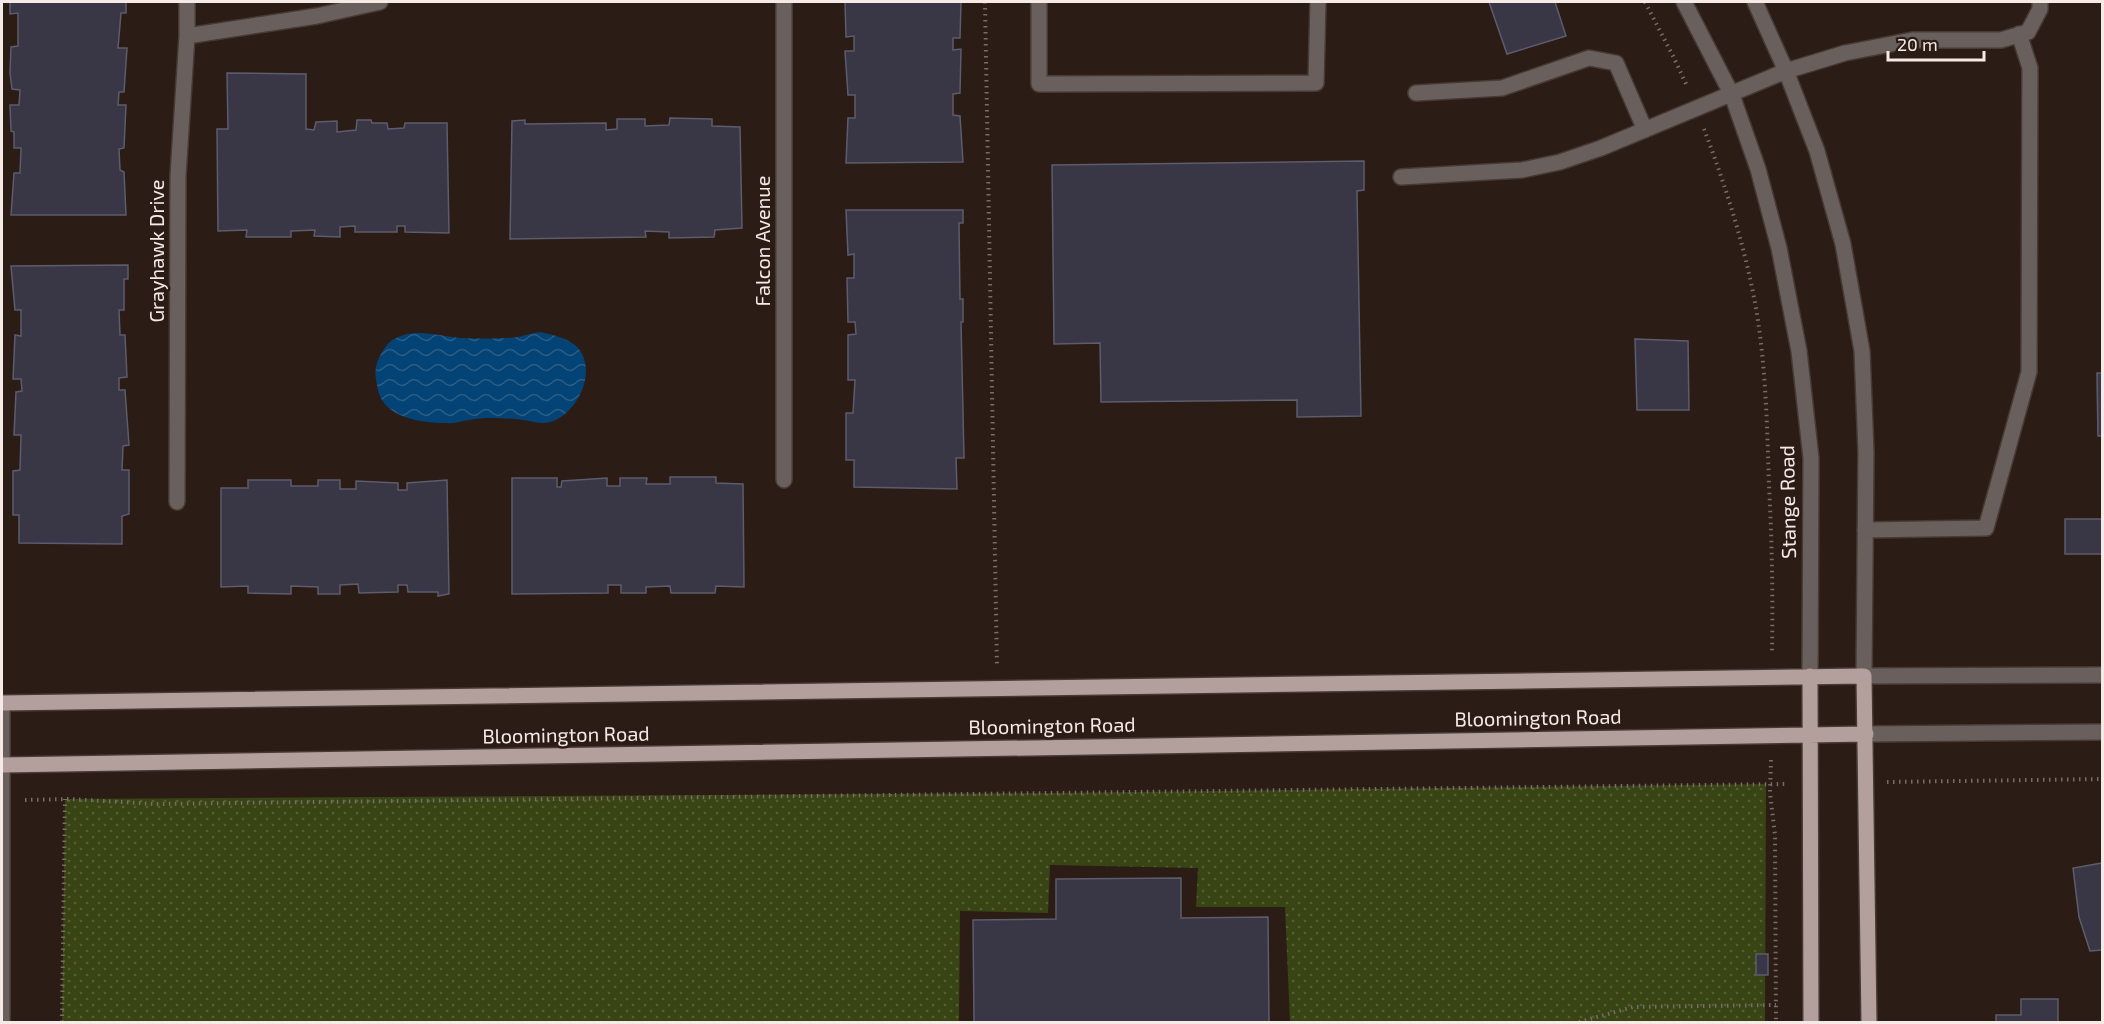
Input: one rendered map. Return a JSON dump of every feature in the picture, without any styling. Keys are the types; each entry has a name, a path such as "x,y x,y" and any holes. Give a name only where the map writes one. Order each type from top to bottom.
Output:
{"main road":[{"name":"Stange Road","path":"1810,676 1811,1023"},
{"name":"Bloomington Road","path":"2,703 1864,676"},
{"path":"1864,676 1869,1023"},
{"name":"Bloomington Road","path":"2,765 1866,735"}],"street":[{"name":"Grayhawk Drive","path":"177,502 178,176 187,2"},
{"path":"187,36 317,16 380,2"},
{"name":"Falcon Avenue","path":"784,2 784,480"},
{"path":"1039,2 1039,84 1316,83 1318,2"},
{"name":"Stange Road","path":"1684,2 1732,95 1758,168 1779,248 1799,351 1811,458 1810,676"},
{"path":"1755,2 1786,71 1817,151 1843,244 1862,351 1866,452 1864,676"},
{"path":"1401,177 1522,170 1560,162 1601,148 1786,71 1845,53 1912,40 2001,40 2028,32 2040,9 2040,2"},
{"path":"1865,530 1986,528 2029,372 2030,68 2019,34"},
{"path":"1416,93 1502,88 1589,58 1617,63 1645,130"},
{"name":"Bloomington Road","path":"1864,676 2103,675"},
{"path":"2,703 2,1023"},
{"name":"Bloomington Road","path":"1866,735 2103,732"}],"path":[{"path":"985,2 998,688"},
{"path":"1645,2 1684,80"},
{"path":"1708,141 1730,200 1744,254 1756,308 1763,357 1767,393 1772,513 1772,677"},
{"path":"1772,736 1776,1023"},
{"path":"1867,782 2103,779"},
{"path":"2,801 64,799 156,804 1810,784"},
{"path":"62,1023 64,799"},
{"path":"1579,1023 1633,1007 1689,1004 1776,1005"}],"green space":[{"path":"1766,784 1765,1022 1290,1022 1285,907 1196,907 1198,868 1050,865 1048,913 960,911 959,1022 62,1022 65,799 1051,793"}],"water":[{"path":"540,332 560,337 578,348 584,357 586,368 582,391 576,402 560,418 550,422 496,418 452,423 415,420 396,413 388,407 378,390 375,373 379,359 389,343 404,335 420,333 463,338 499,338"}],"building":[{"path":"10,2 126,2 126,13 121,13 118,48 127,48 124,92 119,92 118,105 126,105 124,148 119,149 120,170 124,172 126,215 11,215 14,173 20,173 21,148 14,148 14,132 11,131 10,105 19,105 20,90 12,89 10,73 11,47 18,46 18,13 10,14"},
{"path":"845,2 961,2 960,38 953,38 953,50 961,49 960,93 953,94 953,115 960,116 963,162 846,163 848,118 855,118 855,95 848,95 845,51 854,51 854,36 846,37"},
{"path":"1489,2 1555,2 1566,36 1507,54"},
{"path":"227,73 306,74 306,129 314,130 316,122 337,121 337,132 356,130 357,120 387,123 388,129 404,128 405,123 447,123 449,233 405,232 405,226 397,226 397,232 355,232 355,226 340,227 340,237 314,236 315,230 291,231 291,237 246,237 247,230 218,231 217,129 228,129"},
{"path":"670,118 712,119 712,126 740,127 742,228 715,230 714,237 669,238 669,232 645,231 646,237 510,239 512,121 525,120 525,124 606,123 606,130 617,129 617,119 645,119 645,126 669,125"},
{"path":"1364,161 1364,190 1357,191 1361,416 1297,417 1297,400 1101,402 1100,343 1054,344 1052,165"},
{"path":"846,210 963,210 963,223 959,223 960,299 963,299 963,322 961,322 964,458 956,458 957,489 854,487 854,460 846,460 846,413 853,413 855,380 848,380 848,335 856,334 855,322 848,322 847,278 854,278 854,254 848,255"},
{"path":"128,265 128,279 124,279 124,310 119,310 120,335 125,335 127,377 119,378 119,390 125,390 129,445 123,446 122,470 129,470 129,514 122,516 122,544 19,543 19,515 13,515 13,471 20,470 21,435 14,435 16,392 22,391 21,379 13,379 15,335 21,336 21,310 15,310 11,266"},
{"path":"1635,339 1688,341 1689,410 1637,410"},
{"path":"2097,373 2102,373 2102,436 2098,436"},
{"path":"670,477 716,477 716,483 743,484 744,587 716,586 715,593 671,593 670,586 646,587 646,593 621,593 621,585 608,585 608,593 512,594 512,478 557,478 557,487 561,487 562,481 607,478 607,486 620,486 620,478 647,478 646,484 670,484"},
{"path":"248,480 291,480 291,486 318,486 318,480 340,480 340,489 356,489 356,481 398,483 398,490 407,490 407,483 447,480 449,594 438,596 438,592 408,592 407,585 398,585 398,592 359,593 358,584 340,585 340,594 318,594 318,587 291,586 291,594 248,593 248,586 221,587 221,488 248,488"},
{"path":"2065,519 2102,519 2102,554 2065,554"},
{"path":"2102,863 2102,950 2090,951 2079,917 2073,868"},
{"path":"1181,878 1181,918 1268,917 1269,1022 974,1022 973,920 1056,919 1056,879"},
{"path":"1756,954 1768,954 1768,975 1756,975"},
{"path":"2021,999 2058,999 2058,1022 1996,1022 1996,1015 2021,1015"}]}
